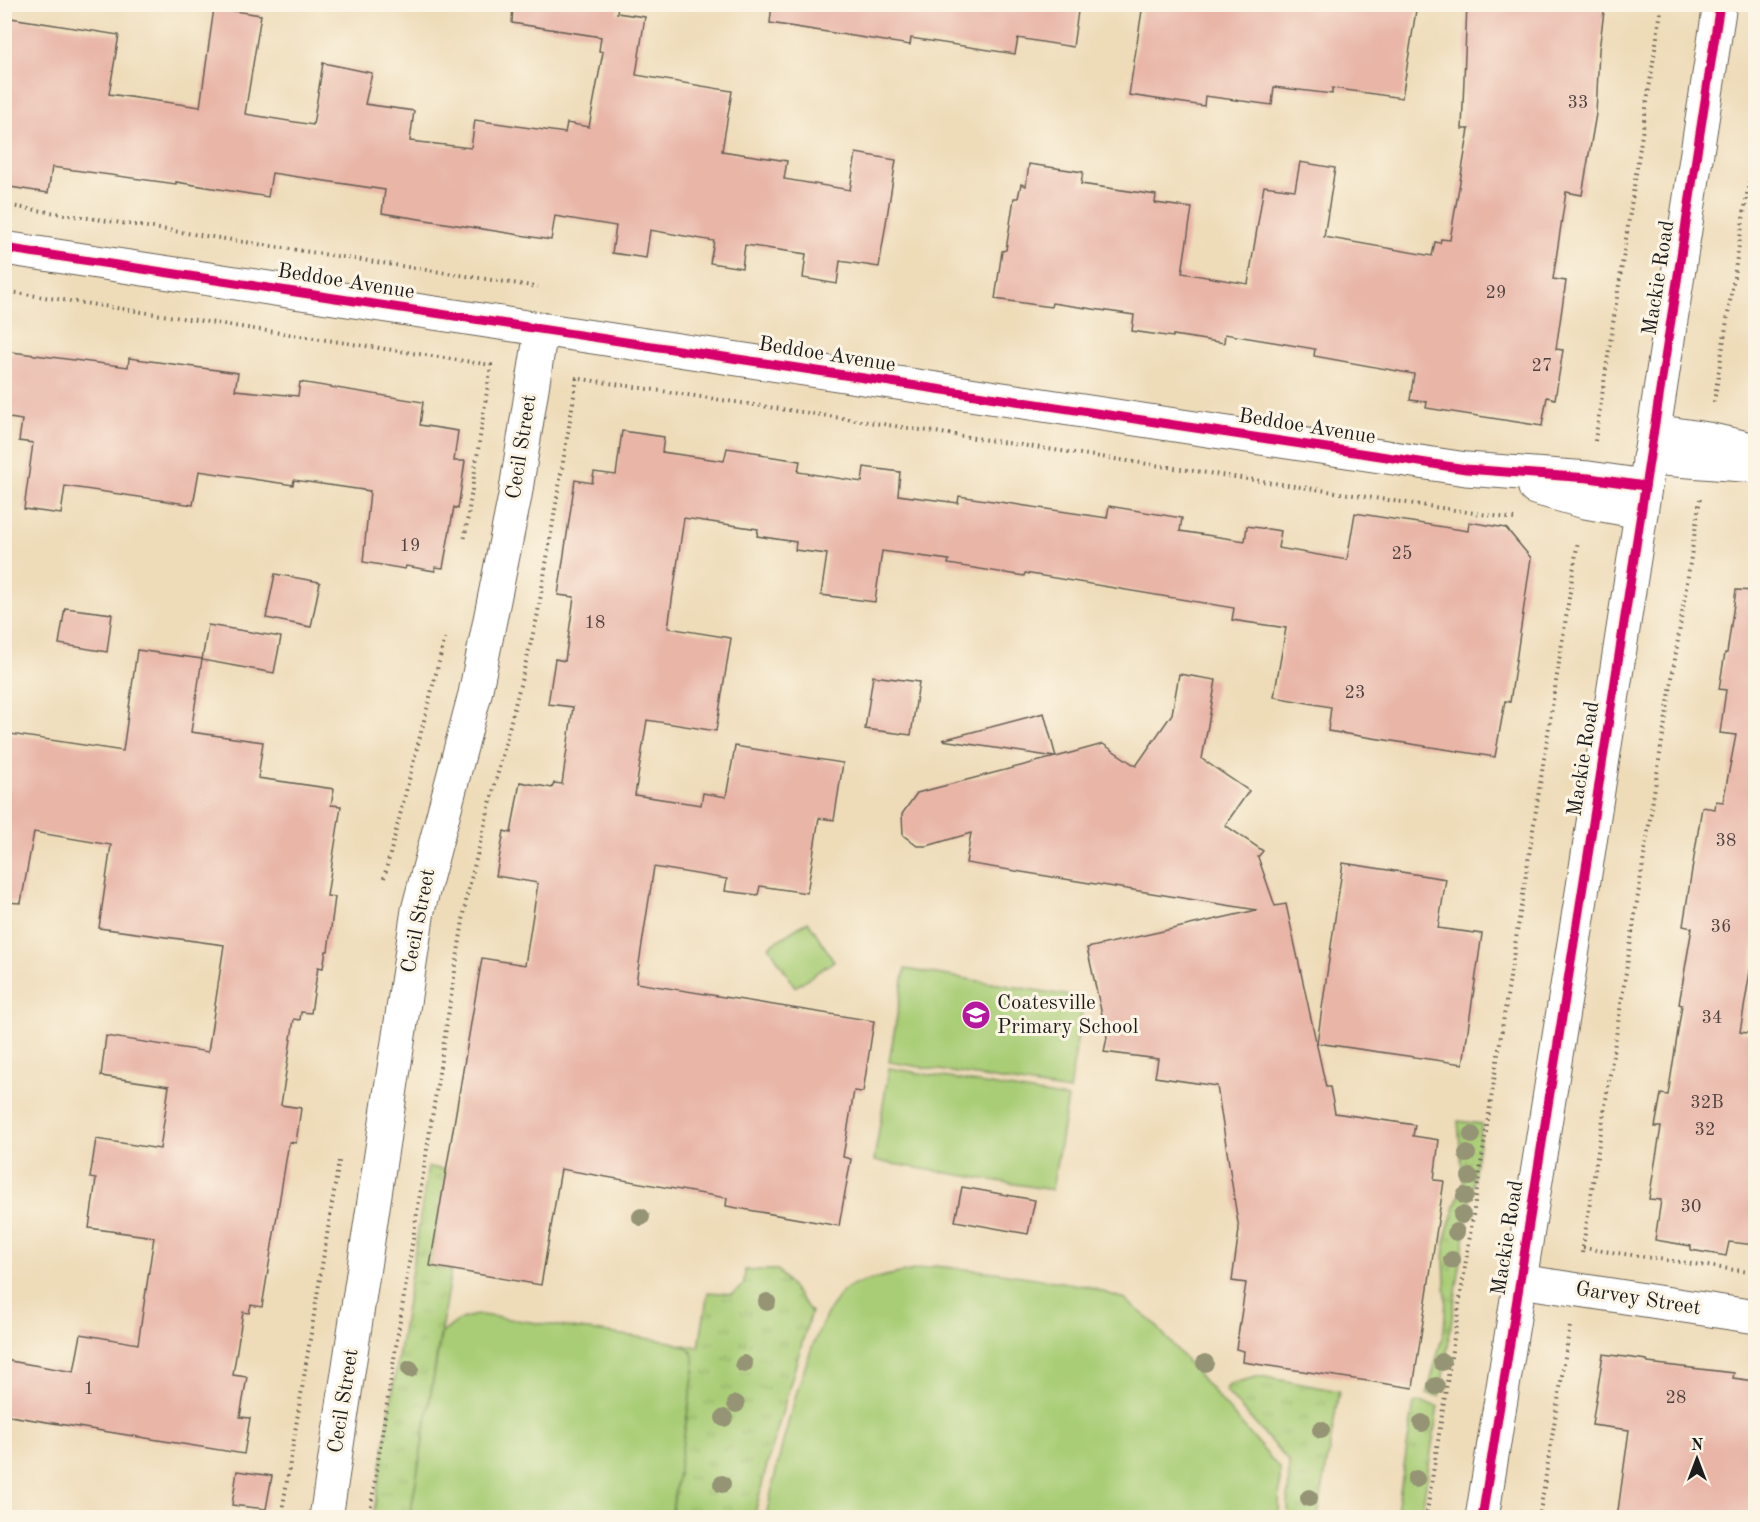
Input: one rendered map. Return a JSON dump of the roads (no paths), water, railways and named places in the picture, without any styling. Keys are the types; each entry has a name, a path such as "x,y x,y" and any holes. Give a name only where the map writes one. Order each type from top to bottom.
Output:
{"street":[{"name":"Mackie Road","path":"1482,1518 1720,4"},
{"name":"Beddoe Avenue","path":"4,248 1466,469 1587,490 1706,451"},
{"name":"Cecil Street","path":"326,1518 418,910 475,694 515,496 541,330"},
{"path":"1706,451 1755,450"},
{"path":"1706,451 1755,466"},
{"name":"Garvey Street","path":"1520,1281 1755,1317"}],"place":[{"name":"Coatesville Primary School","path":"976,1015"}]}
